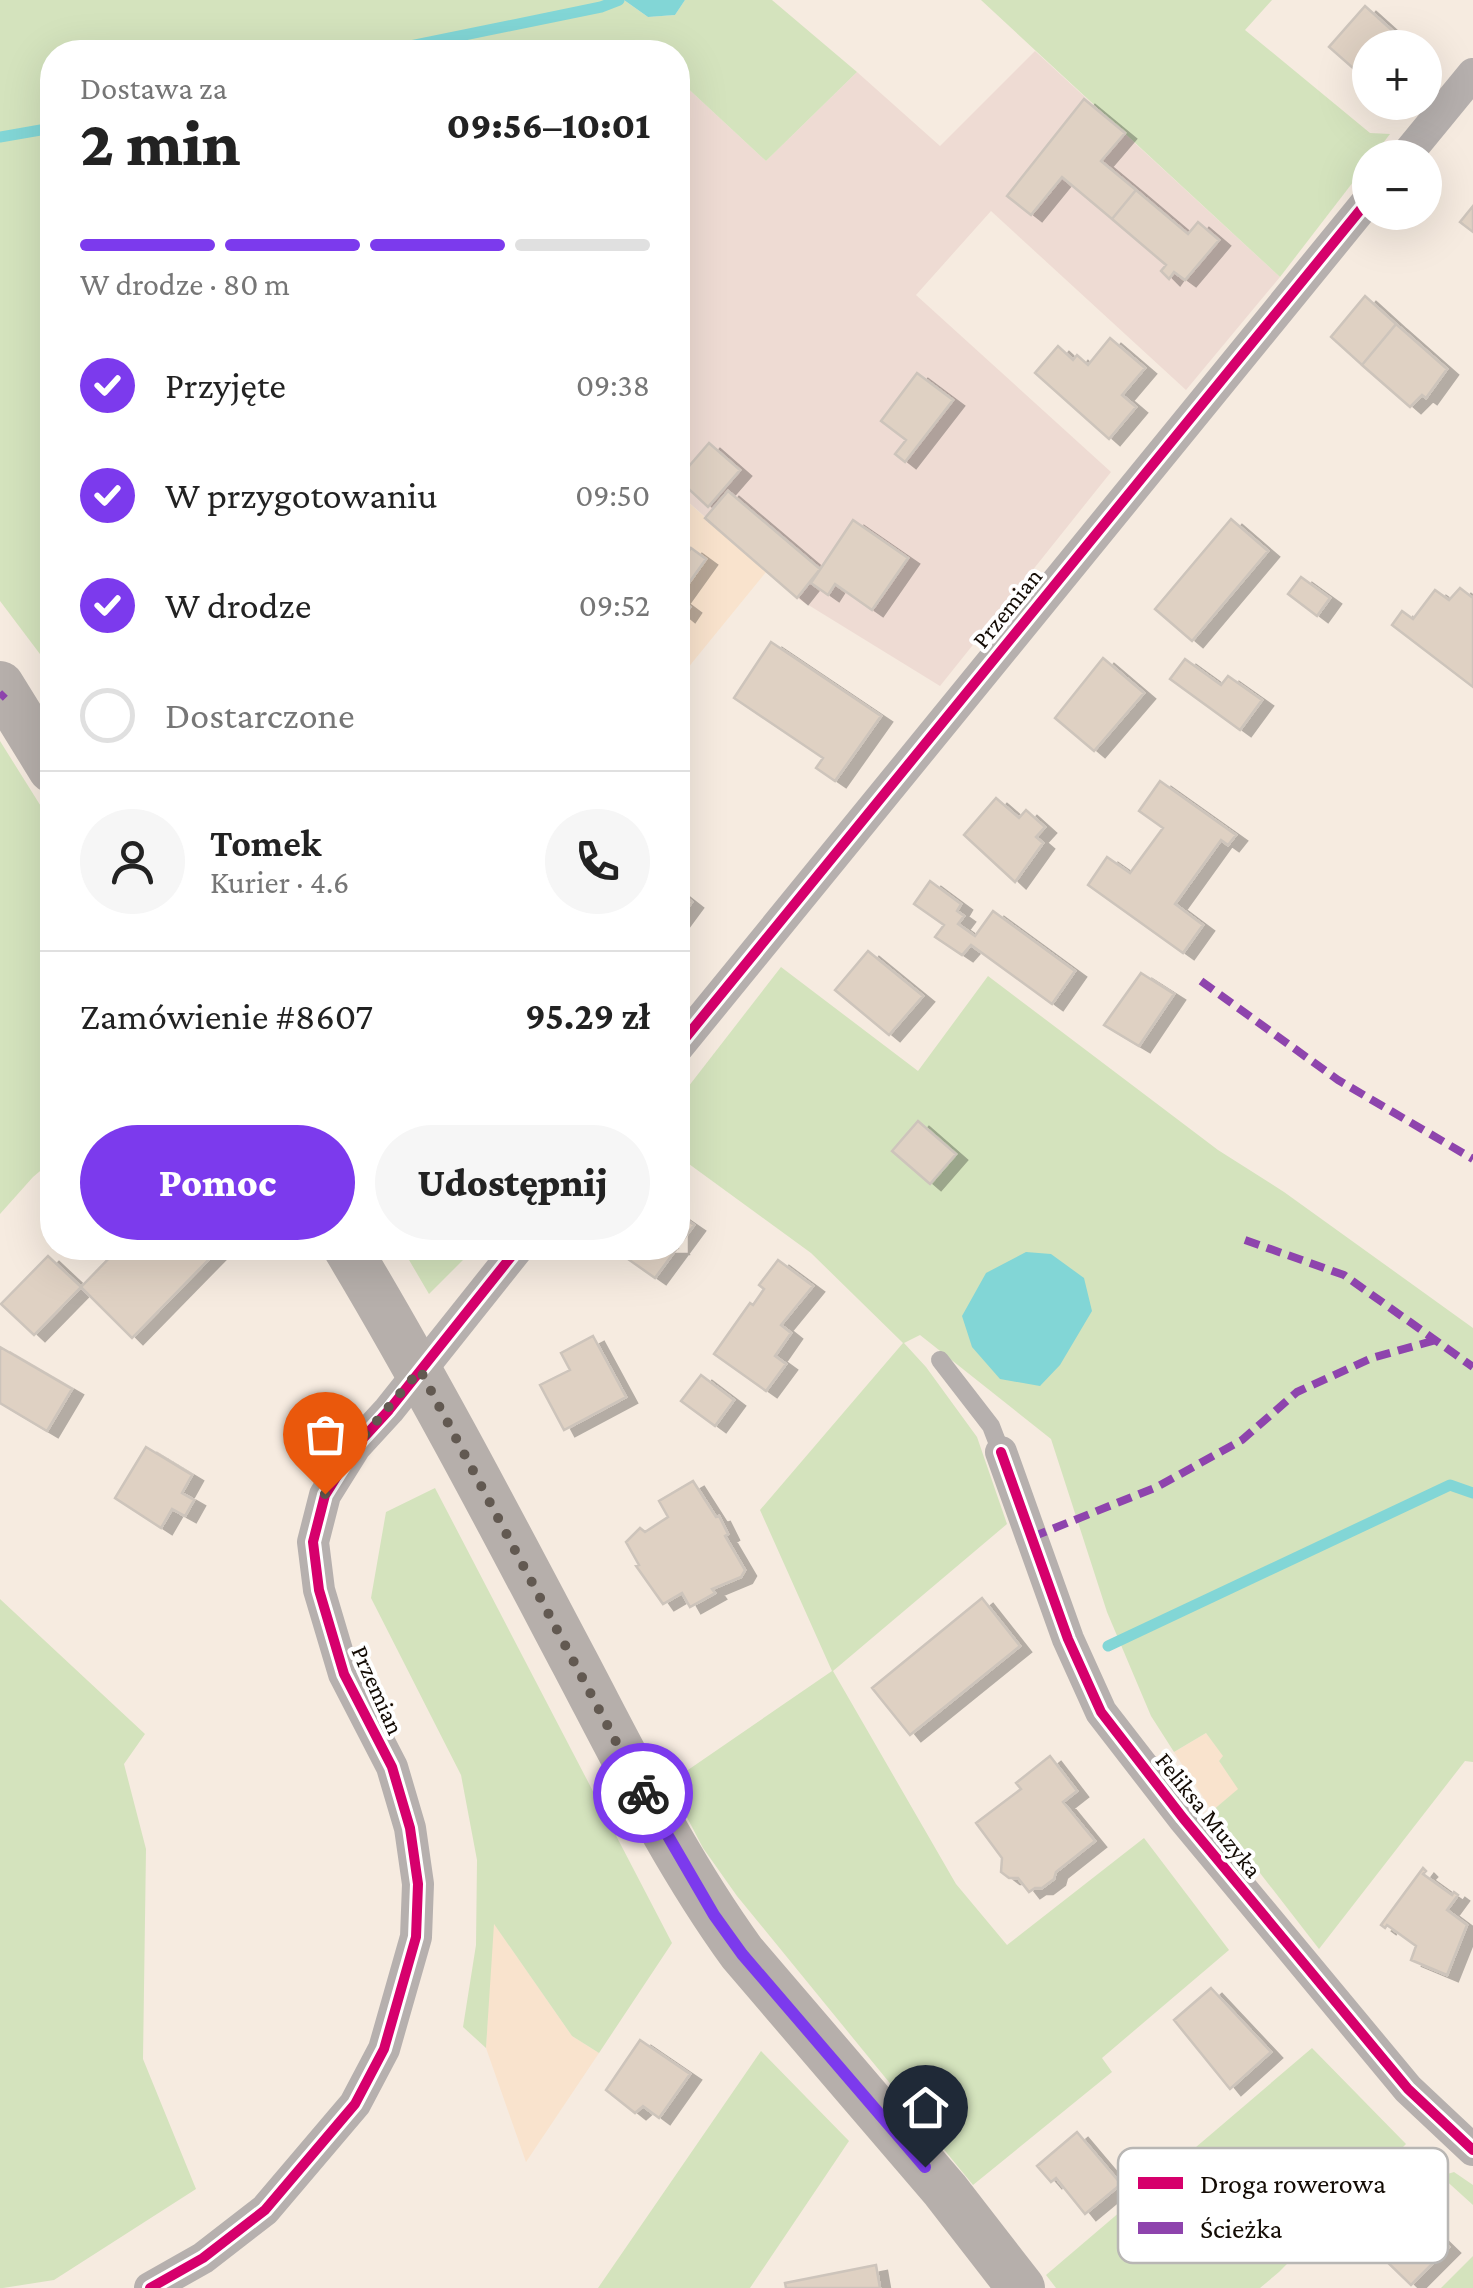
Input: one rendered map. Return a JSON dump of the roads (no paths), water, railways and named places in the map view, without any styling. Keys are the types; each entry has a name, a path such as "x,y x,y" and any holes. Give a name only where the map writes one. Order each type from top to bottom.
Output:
{"main road":[{"path":"0,685 40,750"},
{"path":"355,1260 420,1370 664,1833 714,1915 754,1968 945,2190 1022,2288"}],"street":[{"path":"1419,140 1473,74"},
{"name":"Przemian","path":"690,1032 1352,220"},
{"name":"Przemian","path":"150,2288 203,2258 265,2210 354,2104 384,2049 416,1938 418,1884 410,1828 392,1767 344,1674 320,1590 313,1542 325,1494 354,1448 508,1260"},
{"name":"Feliksa Muzyka","path":"1001,1452 1068,1639 1102,1712 1183,1818 1408,2089 1473,2150"}],"lane":[{"path":"940,1360 992,1426 1001,1452"}],"water":[{"path":"624,0 685,0 675,15 648,17"},
{"path":"1026,1252 1051,1254 1084,1278 1092,1311 1060,1365 1040,1386 1000,1379 972,1347 962,1316 986,1273"}],"waterway":[{"path":"440,40 619,0"},
{"path":"0,137 40,130"},
{"path":"1108,1646 1450,1485 1473,1493"}]}
